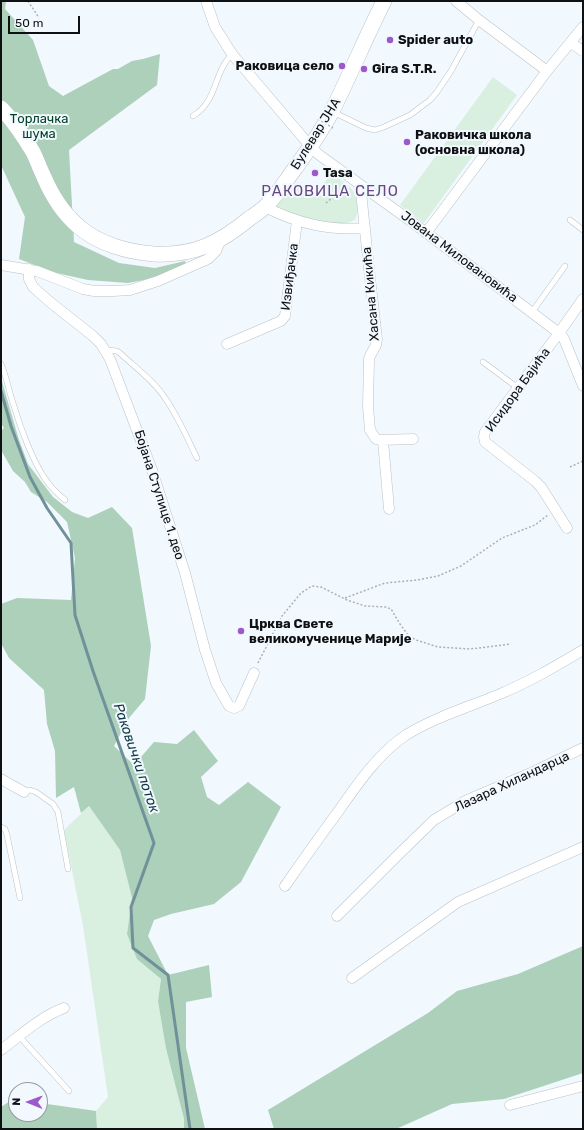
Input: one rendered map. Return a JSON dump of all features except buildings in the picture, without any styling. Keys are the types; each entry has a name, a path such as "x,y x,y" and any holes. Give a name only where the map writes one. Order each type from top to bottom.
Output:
{"main road":[{"name":"Булевар ЈНА","path":"1,108 26,140 54,197 64,212 79,227 91,236 106,243 143,253 166,254 190,251 219,241 237,229 265,207 278,192 310,147 332,112 384,1"}],"street":[{"name":"Јована Миловановића","path":"206,1 216,27 232,54 310,147 559,333 564,339 583,386"},
{"path":"456,1 547,71"},
{"path":"426,233 547,71 583,27"},
{"path":"571,43 583,51"},
{"name":"Хасана Кикића","path":"363,187 361,192 377,340 369,359 368,407 370,430 376,439 383,441"},
{"path":"265,207 297,221 324,228 365,228"},
{"name":"Извиђачка","path":"227,344 281,321 286,316 297,221"},
{"path":"1,265 44,273 83,289 113,291 130,290 158,281 208,259 216,251 219,241"},
{"name":"Бојана Ступице 1. део","path":"28,270 29,279 33,287 93,336 106,350 152,470 185,573 205,650 216,683 229,706 234,708 239,706 254,672"},
{"name":"Исидора Бајића","path":"567,528 541,487 484,440 485,432 583,300"},
{"path":"389,509 383,441 413,439"},
{"path":"285,886 359,782 373,764 387,750 405,736 424,725 534,679 583,650"},
{"name":"Лазара Хиландарца","path":"337,916 434,820 467,800 533,772 583,748"},
{"path":"1,779 24,792"},
{"path":"352,978 458,902 583,847"},
{"path":"1,1050 47,1015 64,1008"},
{"path":"510,1105 583,1086"}],"lane":[{"path":"332,112 366,128 375,130 410,115 430,100 437,92 451,71 479,20"},
{"path":"193,116 200,112 207,104 225,62 232,54"},
{"path":"570,220 583,230"},
{"path":"532,312 565,266"},
{"path":"106,350 117,351 121,354 164,396 172,408 197,458"},
{"path":"483,362 518,388"},
{"path":"1,364 6,375 14,408 32,456 45,480 65,500"},
{"path":"24,792 30,790 36,792 56,807 68,869"},
{"path":"1,827 5,829 7,835 20,898"},
{"path":"20,1036 69,1091"}],"path":[{"path":"28,1 39,18"},
{"path":"318,119 333,128"},
{"path":"326,203 353,180"},
{"path":"570,466 583,461"},
{"path":"345,598 385,583 417,580 438,576 461,566 502,538 535,525 556,510"},
{"path":"254,672 262,653 282,616 302,593 312,586 321,587 366,606 386,607 391,609 408,635 416,640 438,647 470,650 511,644"}],"green space":[{"name":"Торлачка шума","path":"1,1 6,1 5,9 33,40 49,86 63,96 113,69 118,69 132,61 160,54 157,85 69,150 74,242 119,263 155,268 185,261 186,264 154,278 128,283 88,280 52,272 19,259 25,217 1,165"},
{"path":"493,77 517,95 424,223 400,205"},
{"path":"332,173 354,192 358,206 355,220 347,223 327,223 304,218 275,207 298,182 314,195"},
{"path":"1,378 19,440 28,464 53,497 72,512 88,518 112,507 132,528 151,646 145,699 129,718 114,746 134,765 154,742 177,744 194,730 218,761 201,777 207,797 219,805 248,782 281,807 241,882 214,904 171,914 154,920 148,936 168,975 209,965 212,997 186,1002 186,1048 205,1129 184,1129 184,1119 166,1048 158,1001 161,979 137,959 127,934 132,898 120,850 89,806 81,813 74,787 56,798 55,751 47,724 44,690 9,658 1,643 1,604 17,598 71,600 75,558 67,522 47,502 31,492 25,482 13,471 1,450 1,431 4,428 1,423"},
{"path":"89,806 120,850 132,898 127,934 138,959 161,979 158,1001 184,1120 184,1129 97,1129 96,1111 108,1097 83,926 64,830"},
{"path":"583,946 583,1073 504,1099 452,1104 396,1129 274,1129 268,1110 428,1013 457,991 518,974"},
{"path":"8,1102 8,1122 48,1122 48,1104 96,1111 97,1129 1,1129 1,1107"}],"waterway":[{"name":"Раковички поток","path":"1,391 11,426 30,477 47,508 71,543 75,615 93,671 154,843 131,907 133,948 168,975 190,1129"}],"place":[{"name":"Spider auto","path":"390,40"},
{"name":"Раковица село","path":"342,66"},
{"name":"Gira S.T.R.","path":"364,69"},
{"name":"Раковичка школа (основна школа)","path":"407,142"},
{"name":"Tasa","path":"315,173"},
{"name":"Црква Свете великомученице Марије","path":"241,631"}],"district":[{"name":"РАКОВИЦА СЕЛО","path":"330,192"}]}
